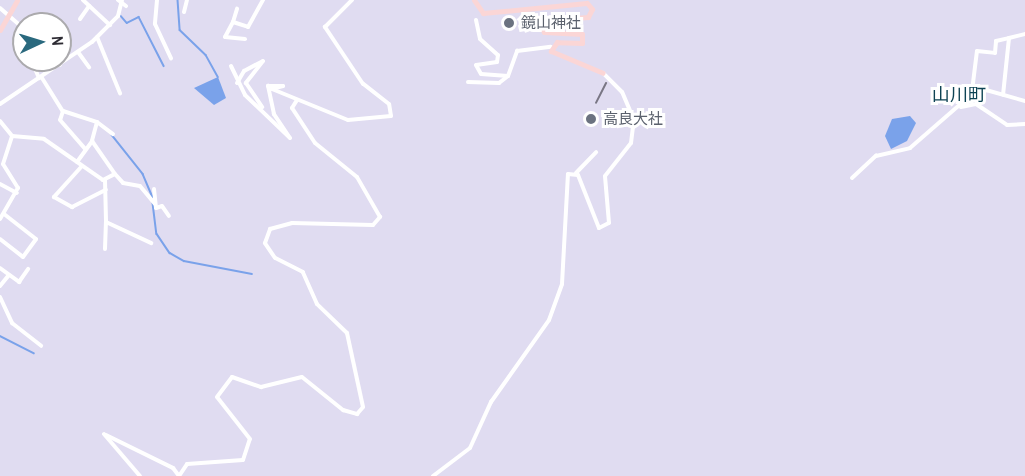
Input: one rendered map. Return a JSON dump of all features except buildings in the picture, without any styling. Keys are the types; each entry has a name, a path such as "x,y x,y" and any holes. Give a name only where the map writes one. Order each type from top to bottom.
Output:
{"street":[{"path":"0,30 17,0"},
{"path":"83,0 110,25"},
{"path":"157,0 155,24 171,58"},
{"path":"184,12 187,0"},
{"path":"233,22 247,28 262,0"},
{"path":"285,98 297,100 348,120 392,114 385,100 363,84 325,27 352,0"},
{"path":"468,82 499,83 508,76 517,51 551,47 557,42 579,45 584,38 578,32 544,32 541,23 576,22 591,14 590,5 483,13 475,8 474,0"},
{"path":"72,56 110,25 121,1 126,6"},
{"path":"80,20 89,6"},
{"path":"0,8 12,18"},
{"path":"237,9 225,37 245,39"},
{"path":"476,20 480,39 498,58 476,69 508,76"},
{"path":"960,108 972,91 977,51 995,52 996,41 1025,34"},
{"path":"97,37 120,93"},
{"path":"1003,94 1009,38"},
{"path":"551,47 553,53 603,74 629,105 634,130 624,154 606,177 606,229 599,228 576,173"},
{"path":"78,52 89,67"},
{"path":"237,84 244,71 263,61 246,83 264,113"},
{"path":"231,66 237,84 290,138 274,114 268,86 283,86 272,89 285,92 285,98"},
{"path":"37,72 63,111 97,122 113,134"},
{"path":"0,104 49,72"},
{"path":"972,91 979,88 1025,101"},
{"path":"140,476 105,435 173,468 179,476 187,464 243,460 250,439 217,397 232,377 261,387 302,376 343,410 357,414 363,407 347,333 316,304 303,272 269,253 265,238 270,229 292,222 373,225 380,217 357,177 315,143 291,103 285,98"},
{"path":"291,103 297,100"},
{"path":"852,178 876,156 910,148 928,127 960,108 976,104 1007,125 1025,124"},
{"path":"63,111 60,120 85,149"},
{"path":"0,121 12,136 44,139 105,180"},
{"path":"77,162 92,141 97,122"},
{"path":"12,136 3,164 17,193"},
{"path":"32,138 32,146"},
{"path":"92,141 123,183 140,186 154,203 170,216"},
{"path":"433,476 470,448 491,402 549,320 564,275 569,221 565,177 576,173 596,152"},
{"path":"82,165 56,200 72,207 106,190"},
{"path":"105,180 115,174"},
{"path":"105,180 105,249"},
{"path":"0,184 17,193"},
{"path":"154,189 154,203"},
{"path":"0,219 17,193"},
{"path":"0,239 23,257 36,239 4,214"},
{"path":"106,222 150,243"},
{"path":"0,268 19,282 28,269"},
{"path":"0,286 9,275"},
{"path":"0,297 12,323 40,346"}],"water":[{"path":"218,77 226,98 214,105 194,88"},
{"path":"910,116 916,123 907,141 891,149 885,136 892,119"}],"waterway":[{"path":"178,0 180,30 206,55 218,77"},
{"path":"121,16 127,23 139,17 164,66"},
{"path":"112,135 143,174 153,198"},
{"path":"153,203 157,234 170,253 184,261 252,274"},
{"path":"0,336 34,353"}],"tram line":[{"path":"596,103 606,83"}],"place":[{"name":"鏡山神社","path":"509,23"},
{"name":"高良大社","path":"591,119"}],"district":[{"name":"山川町","path":"959,95"}]}
